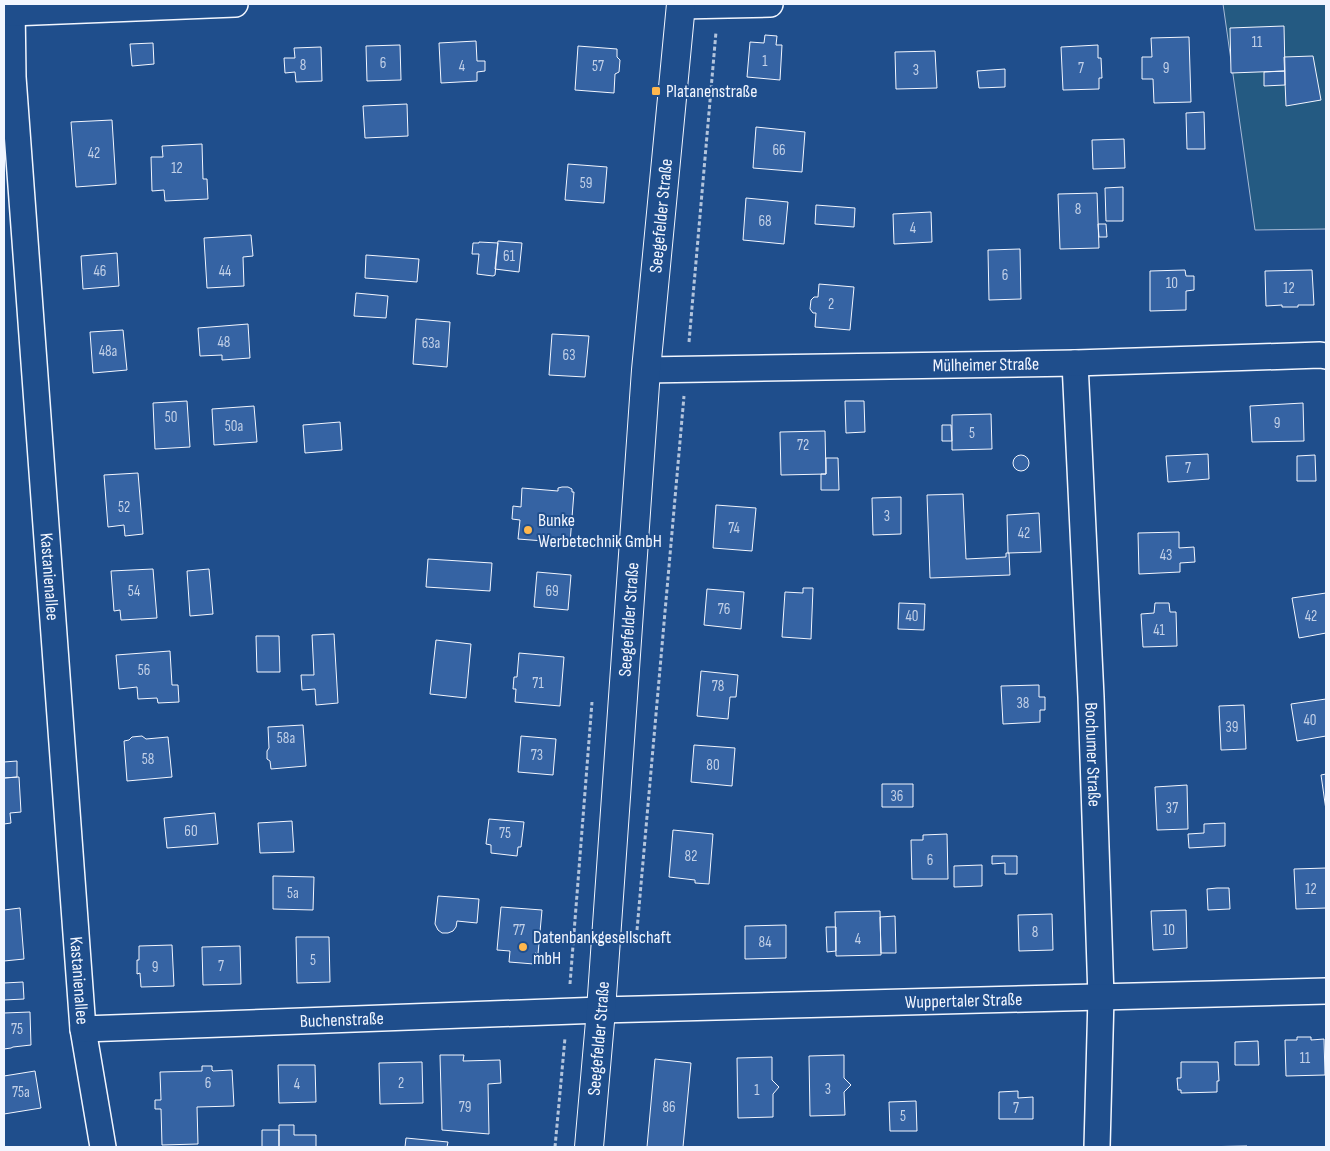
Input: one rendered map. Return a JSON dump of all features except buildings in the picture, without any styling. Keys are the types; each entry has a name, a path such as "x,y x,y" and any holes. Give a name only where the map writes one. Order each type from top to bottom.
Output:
{"street":[{"path":"12,8 235,4"},
{"path":"681,5 770,4"},
{"name":"Seegefelder Straße","path":"588,1147 601,1010 646,370 681,5"},
{"name":"Kastanienallee","path":"12,8 13,87 83,1029 103,1147"},
{"name":"Mülheimer Straße","path":"646,370 1075,363 1326,356"},
{"name":"Bochumer Straße","path":"1075,363 1090,687 1101,997 1097,1147"},
{"name":"Wuppertaler Straße","path":"601,1010 1326,991"},
{"name":"Buchenstraße","path":"83,1029 601,1010"}],"path":[{"path":"637,930 718,5"}],"shaded area":[{"path":"1223,4 1326,4 1326,229 1255,230"}],"place":[{"name":"Platanenstraße","path":"656,91"},
{"name":"Bunke Werbetechnik GmbH","path":"528,530"},
{"name":"Datenbankgesellschaft mbH","path":"523,947"}]}
